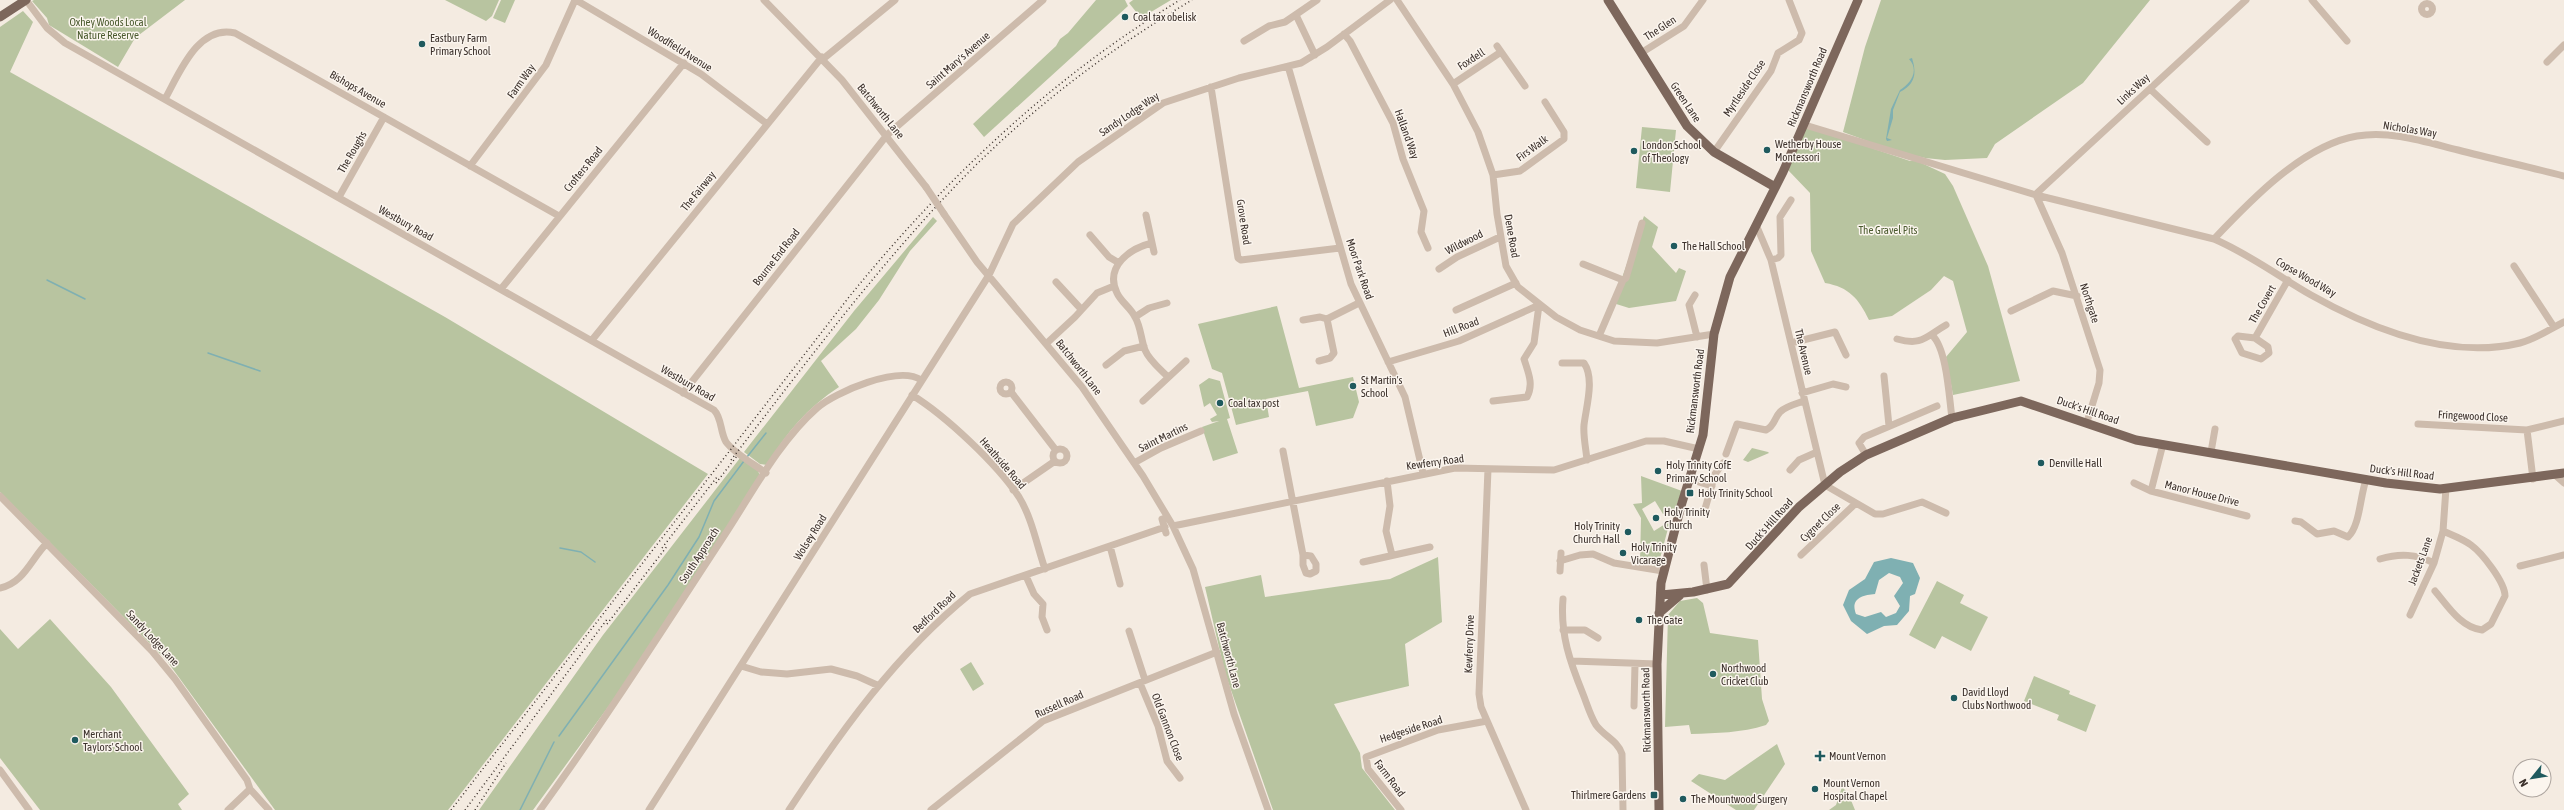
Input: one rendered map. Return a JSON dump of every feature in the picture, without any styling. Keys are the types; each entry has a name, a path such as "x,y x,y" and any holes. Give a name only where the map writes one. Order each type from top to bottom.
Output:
{"main road":[{"path":"0,17 26,0"},
{"name":"Green Lane","path":"1608,0 1687,126 1714,152 1775,187"},
{"name":"Rickmansworth Road","path":"1659,810 1657,664 1659,613 1663,571 1703,435 1714,334 1730,277 1757,227 1805,124 1858,0"},
{"name":"Duck's Hill Road","path":"1661,595 1681,594 1722,587 1734,580 1799,507 1825,485 1866,455 1952,418 2021,401 2087,422 2136,440 2366,480 2446,488 2478,483 2533,479 2560,474"},
{"path":"1659,613 1672,600 1681,594"}],"street":[{"name":"Westbury Road","path":"26,0 53,34 716,412 725,440 766,473"},
{"name":"Woodfield Avenue","path":"575,0 684,63 767,124"},
{"name":"Farm Way","path":"470,166 546,65 575,0"},
{"name":"Batchworth Lane","path":"764,0 823,58 887,135 926,187 977,262 1047,343 1082,387 1134,463 1173,526 1194,569 1234,714 1268,810"},
{"name":"The Fairway","path":"592,340 767,124 823,58 895,0"},
{"name":"Saint Mary's Avenue","path":"887,135 1044,0"},
{"path":"1244,42 1261,30 1284,22 1317,0"},
{"name":"Sandy Lodge Way","path":"989,275 1014,224 1069,169 1163,103 1211,87 1288,66 1315,55 1390,0"},
{"name":"Dene Road","path":"1397,0 1452,84 1478,132 1493,175 1500,237 1506,266 1516,283 1539,305 1580,330 1614,341 1657,342 1714,334"},
{"name":"The Glen","path":"1641,53 1684,26 1703,0"},
{"name":"Myrtleside Close","path":"1714,152 1771,72 1778,53 1799,40 1802,33 1789,0"},
{"name":"Links Way","path":"2036,196 2036,193 2246,0"},
{"path":"2312,0 2347,41"},
{"path":"1296,15 1315,55"},
{"name":"Bishops Avenue","path":"165,99 195,49 209,38 226,32 240,35 560,216"},
{"name":"Halland Way","path":"1344,34 1350,41 1394,123 1403,159 1424,211 1422,232 1428,248"},
{"path":"2547,62 2564,44"},
{"name":"Foxdell","path":"1452,84 1499,49 1525,86"},
{"name":"Crofters Road","path":"501,289 684,63"},
{"name":"Moor Park Road","path":"1288,66 1340,248 1359,303 1388,362 1411,416 1423,473"},
{"name":"Grove Road","path":"1211,87 1238,258 1241,260 1340,248"},
{"path":"2150,89 2207,142"},
{"name":"Firs Walk","path":"1493,175 1520,171 1564,139 1564,132 1545,102"},
{"name":"The Roughs","path":"339,197 384,117"},
{"name":"Copse Wood Way","path":"1805,124 2036,196 2214,239 2240,250 2312,295 2378,327 2411,338 2443,345 2469,348 2520,343 2564,322"},
{"name":"Bourne End Road","path":"683,393 887,135"},
{"name":"Nicholas Way","path":"2214,239 2265,187 2290,167 2327,147 2356,136 2382,135 2409,138 2564,176"},
{"name":"Northgate","path":"2036,196 2062,253 2100,370 2099,383 2087,422"},
{"path":"1771,260 1781,255 1780,217 1791,200"},
{"path":"1146,215 1154,252"},
{"path":"1599,336 1622,280 1626,278 1642,223"},
{"name":"The Avenue","path":"1757,227 1771,260 1825,485"},
{"path":"1090,235 1109,257 1119,262"},
{"name":"Wildwood","path":"1439,269 1457,257 1500,237"},
{"path":"1152,243 1130,251 1119,262 1114,286 1119,297 1135,317 1148,356 1167,376"},
{"path":"1583,264 1622,280"},
{"path":"2514,266 2554,327"},
{"name":"Wolsey Road","path":"649,810 989,275"},
{"name":"The Covert","path":"2255,338 2288,280"},
{"path":"1056,282 1081,309"},
{"path":"1456,310 1516,283"},
{"path":"1047,343 1097,292 1114,286"},
{"path":"2011,311 2053,291 2077,296"},
{"path":"1695,295 1689,305 1697,337"},
{"path":"1135,317 1149,308 1167,303"},
{"path":"1303,320 1320,317 1327,319 1359,303"},
{"path":"1493,401 1527,397 1532,385 1524,359 1534,343 1539,305"},
{"name":"Hill Road","path":"1388,362 1458,341 1539,305"},
{"path":"1320,361 1330,358 1334,353 1327,319"},
{"path":"1897,339 1911,343 1932,335 1946,325"},
{"path":"1791,343 1835,332 1846,356"},
{"path":"1932,335 1938,340 1942,353 1952,418"},
{"path":"1106,365 1124,351 1144,346"},
{"path":"1143,401 1167,376 1186,361"},
{"path":"1562,363 1584,363 1588,370 1588,395 1584,426 1587,460"},
{"path":"1884,376 1888,426"},
{"name":"South Approach","path":"540,810 582,752 766,473 804,421 817,407 838,393 858,385 884,379 915,378 921,380"},
{"path":"1802,393 1833,384 1846,387"},
{"path":"1011,392 1055,450"},
{"name":"Heathside Road","path":"912,395 960,433 1013,490 1025,509 1045,569"},
{"path":"1726,454 1736,424 1766,430 1774,424 1778,413 1784,408 1804,402"},
{"path":"1866,455 1860,446 1861,439 1937,406"},
{"name":"Fringewood Close","path":"2418,424 2527,430 2564,421"},
{"path":"2211,452 2214,429"},
{"path":"2527,430 2533,479"},
{"name":"Saint Martins","path":"1134,463 1161,448 1201,431"},
{"name":"Kewferry Road","path":"1173,526 1423,473 1455,468 1547,471 1646,441 1664,441 1699,449"},
{"name":"Manor House Drive","path":"2151,491 2163,444"},
{"path":"1058,448 1064,451 1068,457 1062,464 1055,461 1053,456 1055,450 1058,448"},
{"path":"1283,451 1303,555"},
{"path":"1790,470 1799,460 1817,452"},
{"path":"1013,490 1055,461"},
{"path":"1705,509 1715,474 1722,463"},
{"name":"Kewferry Drive","path":"1488,469 1479,674 1481,707 1526,810"},
{"path":"2560,474 2564,483"},
{"path":"1689,480 1712,486"},
{"path":"2295,521 2301,522 2317,534 2334,531 2348,538 2355,531 2360,495 2366,480"},
{"path":"1387,481 1390,506 1386,531 1392,555"},
{"name":"Manor House Drive","path":"2134,483 2151,491 2247,516"},
{"name":"Cygnet Close","path":"1825,485 1855,504 1879,515 1922,502 1946,513"},
{"name":"Jackets Lane","path":"2410,615 2434,563 2443,531 2446,488"},
{"name":"Sandy Lodge Lane","path":"0,496 164,665 247,780 250,789 269,810"},
{"name":"Cygnet Close","path":"1802,555 1855,504"},
{"name":"Bedford Road","path":"789,810 877,686 946,614 970,594 1110,546 1165,530 1162,519"},
{"path":"2435,590 2457,617 2470,627 2482,630 2491,624 2505,596 2501,582 2482,554 2470,544 2443,531"},
{"path":"0,588 18,580 37,553 47,543"},
{"path":"1110,546 1120,584"},
{"path":"1363,562 1430,546"},
{"path":"1560,571 1561,552"},
{"path":"1560,561 1580,555 1593,554 1614,563 1663,571"},
{"path":"2380,559 2395,555 2419,556 2434,563"},
{"path":"2520,566 2564,555"},
{"path":"1704,565 1707,590"},
{"path":"1026,576 1034,594 1043,604 1042,617 1047,630"},
{"path":"1563,599 1563,630 1567,653 1572,661 1575,674 1594,721 1600,730 1620,747 1622,754 1623,810"},
{"path":"1563,630 1585,630 1598,638"},
{"name":"Old Gannon Close","path":"1129,631 1142,681 1158,726 1167,761 1180,778"},
{"name":"Russell Road","path":"931,810 1043,721 1216,652"},
{"path":"1572,661 1657,664"},
{"path":"1634,664 1634,706"},
{"path":"740,666 761,672 787,674 831,669 857,676 877,686"},
{"name":"Hedgeside Road","path":"1366,757 1438,730 1487,721"},
{"name":"Farm Road","path":"1366,757 1368,769 1401,810"},
{"path":"0,770 29,810"},
{"path":"228,810 250,789"}],"green space":[{"name":"Oxhey Woods Local Nature Reserve","path":"185,0 135,38 118,67 49,25 47,18 32,1"},
{"path":"445,0 499,0 492,16 486,21"},
{"path":"501,0 515,0 505,23 493,18"},
{"path":"1096,0 1125,0 1128,6 984,137 973,124 1056,46 1060,39 1068,33"},
{"path":"1133,0 1171,0 1141,18 1129,3"},
{"path":"1881,0 2150,0 2083,83 1995,144 1987,158 1945,160 1925,158 1892,150 1843,132 1865,47"},
{"path":"23,11 33,22 10,72 445,317 708,474 448,810 275,810 167,661 0,492 0,27"},
{"path":"1642,127 1676,130 1670,192 1636,188"},
{"name":"The Gravel Pits","path":"1809,127 1910,161 1915,160 1945,174 1953,186 1988,266 2020,381 1953,395 1946,357 1967,332 1953,281 1944,276 1931,290 1892,316 1869,320 1857,300 1852,295 1841,288 1825,283 1811,251 1810,193 1788,170 1803,130"},
{"path":"1644,216 1658,227 1652,247 1676,273 1679,268 1686,271 1676,301 1629,308 1613,303"},
{"path":"933,217 937,221 910,251 879,300 856,329 821,361 839,387 817,403 798,422 774,453 767,465 760,464 744,452 854,311"},
{"path":"1277,306 1299,388 1353,377 1359,402 1353,418 1316,426 1308,391 1266,399 1269,417 1236,425 1222,373 1212,369 1198,324"},
{"path":"1209,378 1220,381 1230,418 1227,419 1238,453 1213,461 1202,427 1219,421 1212,422 1210,419 1217,415 1210,403 1204,407 1199,385"},
{"path":"1752,448 1769,453 1748,462 1743,460"},
{"path":"740,458 757,468 760,476 619,692 533,810 479,810 603,635"},
{"path":"1641,476 1682,491 1673,514 1663,514 1655,501 1642,509 1654,531 1670,521 1658,566 1640,563 1641,518 1633,504 1642,503"},
{"path":"1438,557 1442,622 1405,644 1409,686 1334,704 1360,753 1362,768 1395,810 1273,810 1225,673 1205,587 1261,575 1265,597 1390,579"},
{"path":"1937,581 1964,595 1960,603 1988,617 1971,651 1942,636 1935,649 1909,635"},
{"name":"Northwood Cricket Club","path":"1697,598 1703,603 1710,633 1758,640 1762,699 1769,721 1766,725 1738,731 1691,734 1689,725 1665,727 1668,615 1680,601"},
{"name":"Merchant Taylors' School","path":"50,619 111,687 189,794 178,804 182,810 40,810 0,758 0,629 18,649"},
{"path":"971,662 984,684 973,691 960,669"},
{"path":"2034,676 2070,691 2069,694 2096,705 2086,732 2057,720 2059,715 2024,701"},
{"path":"1777,744 1785,764 1754,810 1736,810 1691,781 1699,774 1725,780"},
{"path":"1842,787 1848,793 1855,810 1829,810 1836,805"}],"water":[{"path":"1912,58 1914,68 1909,59"},
{"path":"1914,72 1912,82 1900,92 1893,110 1893,118 1887,138 1892,140 1887,141 1886,139 1891,109 1900,90 1910,81"},
{"path":"1891,558 1913,563 1920,578 1915,594 1910,596 1909,611 1897,625 1884,626 1867,634 1851,621 1843,605 1849,590 1865,579 1874,562","holes":["1889,573 1900,577 1903,583 1894,596 1900,606 1896,613 1886,617 1881,612 1865,617 1856,614 1856,601 1866,595 1875,594 1879,580"]}],"waterway":[{"path":"47,280 85,299"},
{"path":"208,353 260,371"},
{"path":"747,457 766,433"},
{"path":"559,736 668,585 699,537 714,501 744,461"},
{"path":"560,548 581,552 595,562"},
{"path":"520,810 554,742"}],"railway":[{"path":"451,810 849,297 885,254 961,172 1044,97 1087,63 1133,30 1180,0"},
{"path":"731,460 844,314 904,243 966,175 1018,126 1073,80 1132,38 1192,0"},
{"path":"716,483 737,456"},
{"path":"662,548 717,477"},
{"path":"607,624 668,545"},
{"path":"465,810 608,618"},
{"path":"475,810 506,763"}],"place":[{"name":"Coal tax obelisk","path":"1125,17"},
{"name":"Eastbury Farm Primary School","path":"422,44"},
{"name":"Wetherby House Montessori","path":"1767,150"},
{"name":"London School of Theology","path":"1634,151"},
{"name":"The Hall School","path":"1674,246"},
{"name":"St Martin's School","path":"1353,386"},
{"name":"Coal tax post","path":"1220,403"},
{"name":"Denville Hall","path":"2041,463"},
{"name":"Holy Trinity CofE Primary School","path":"1658,471"},
{"name":"Holy Trinity School","path":"1690,493"},
{"name":"Holy Trinity Church","path":"1656,518"},
{"name":"Holy Trinity Church Hall","path":"1628,532"},
{"name":"Holy Trinity Vicarage","path":"1623,553"},
{"name":"The Gate","path":"1639,620"},
{"name":"Northwood Cricket Club","path":"1713,674"},
{"name":"David Lloyd Clubs Northwood","path":"1954,698"},
{"name":"Merchant Taylors' School","path":"75,740"},
{"name":"Mount Vernon","path":"1820,756"},
{"name":"Mount Vernon Hospital Chapel","path":"1815,789"},
{"name":"Thirlmere Gardens","path":"1654,795"},
{"name":"The Mountwood Surgery","path":"1683,799"}]}
